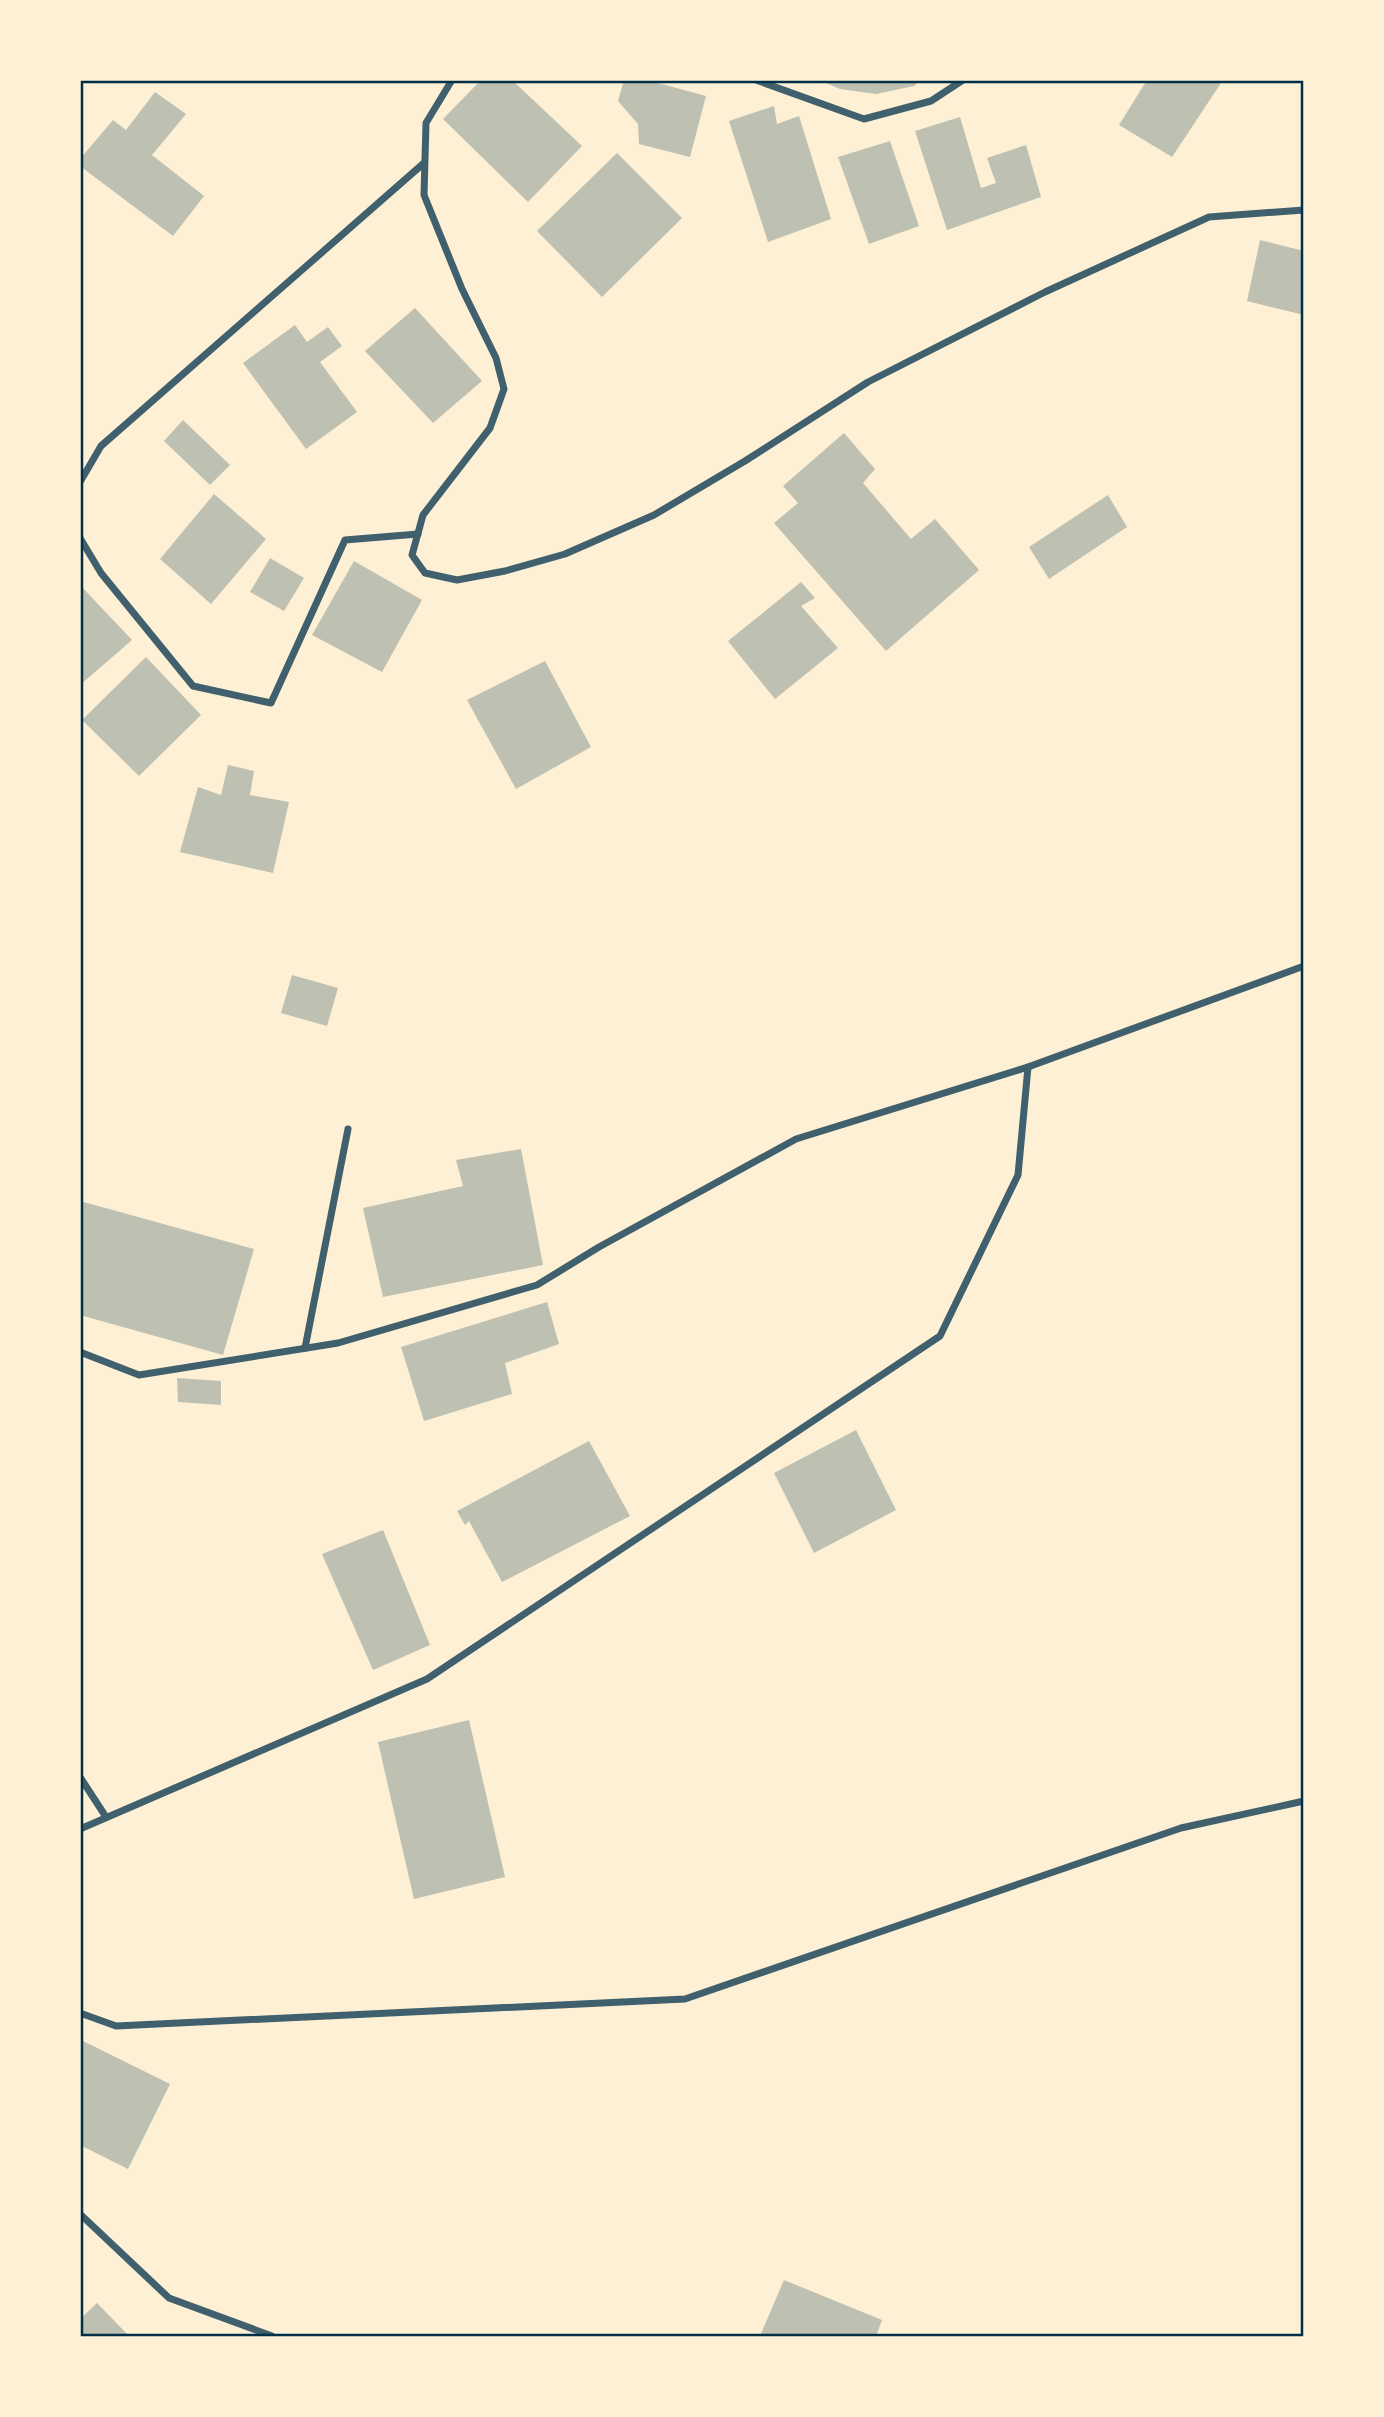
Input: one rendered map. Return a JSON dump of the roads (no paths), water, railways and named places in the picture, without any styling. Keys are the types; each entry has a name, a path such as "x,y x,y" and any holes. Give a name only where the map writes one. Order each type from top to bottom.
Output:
{"street":[{"path":"452,80 426,122 424,195 462,289 496,358 504,389 490,428 423,515 412,555 425,573 457,580 505,571 565,554 654,515 746,461 868,382 1045,292 1209,217 1304,210"},
{"path":"756,80 864,118 931,101 963,80"},
{"path":"80,482 101,446 424,163"},
{"path":"80,538 101,573 193,686 271,703 345,540 418,534"},
{"path":"80,1352 139,1376 338,1343 537,1285 796,1139 1028,1067 1304,967"},
{"path":"80,1829 427,1679 940,1336 1018,1175 1028,1067"},
{"path":"305,1348 348,1129"},
{"path":"80,1777 106,1817"},
{"path":"80,2013 116,2026 685,1999 1181,1828 1304,1801"},
{"path":"80,2214 169,2298 272,2336"}]}
